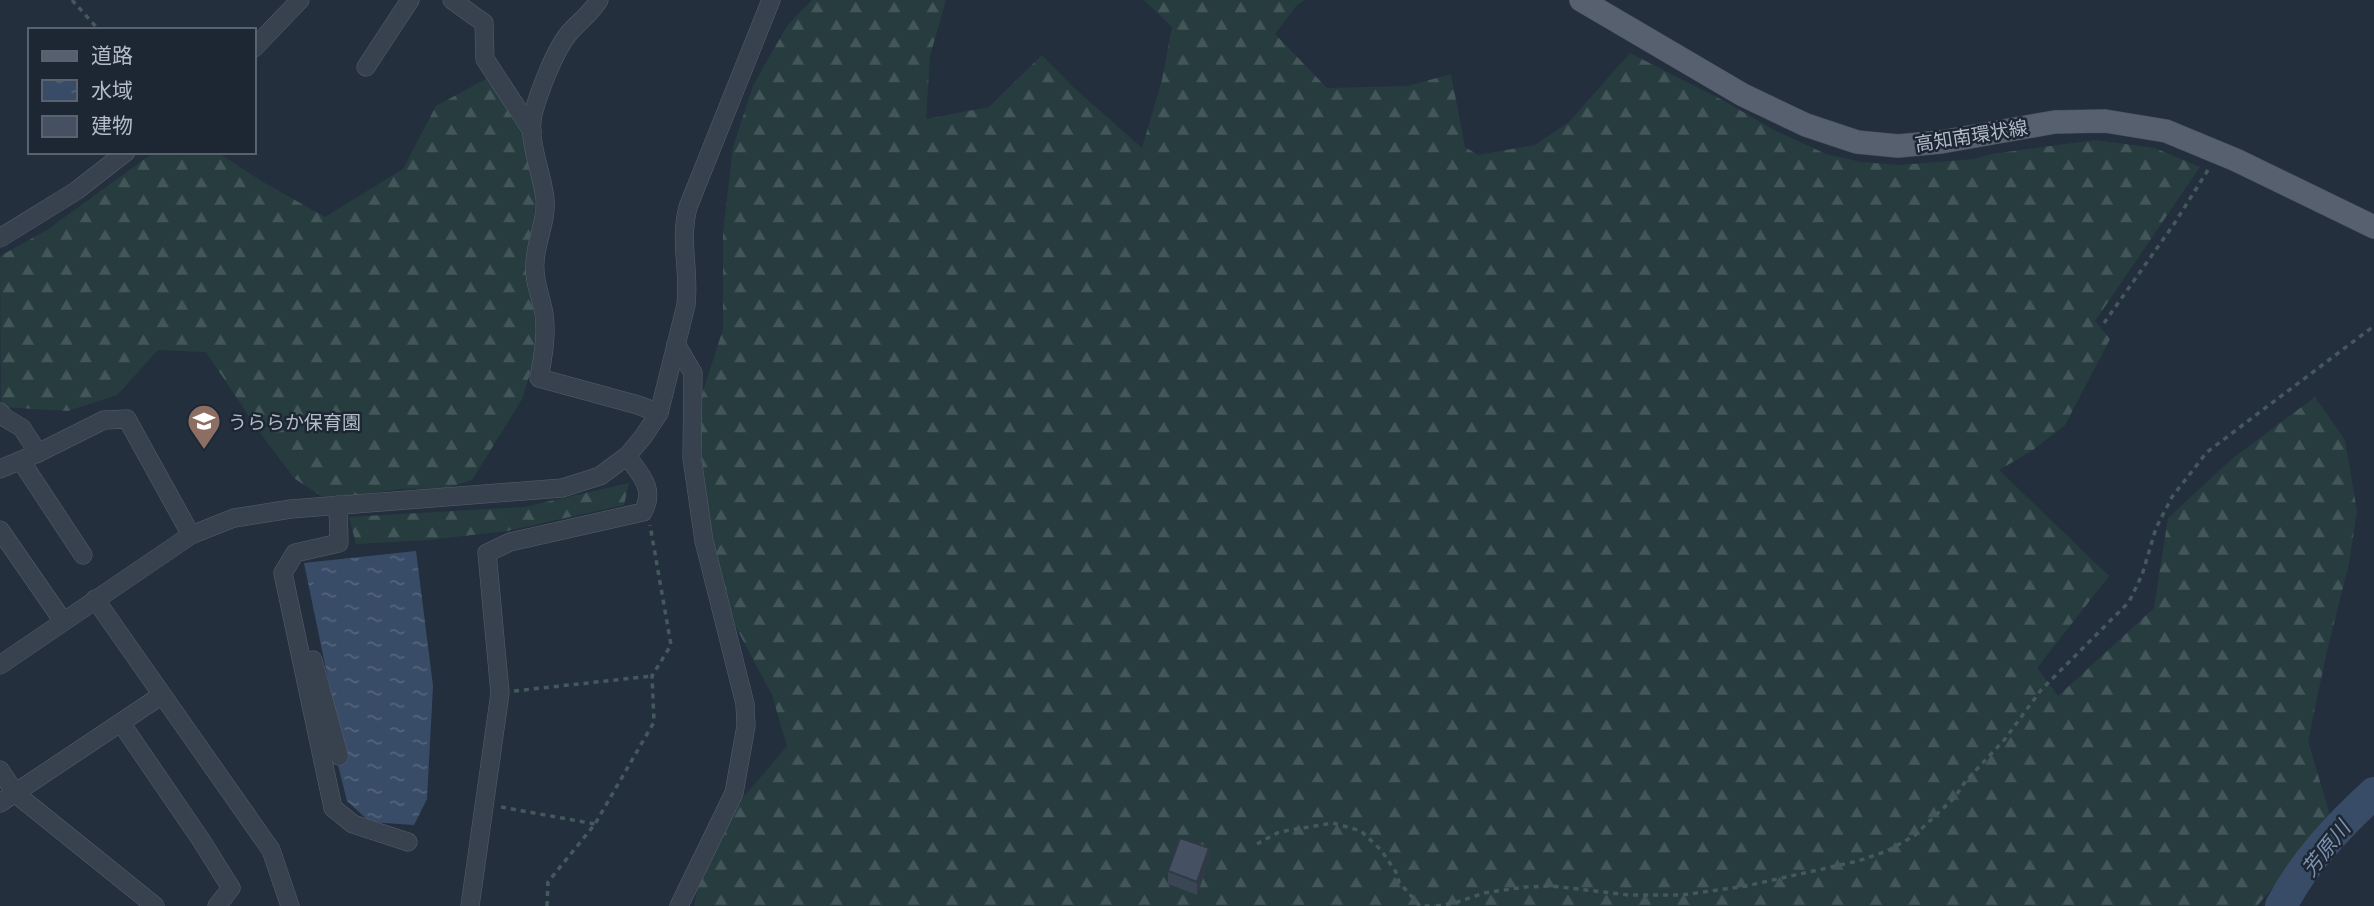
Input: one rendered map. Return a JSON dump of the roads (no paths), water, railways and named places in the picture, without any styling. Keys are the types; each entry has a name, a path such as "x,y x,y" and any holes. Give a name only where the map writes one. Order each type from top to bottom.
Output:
{"main road":[{"name":"高知南環状線","path":"1581,0 1743,95 1806,125 1857,142 1898,146 1941,142 2055,122 2105,121 2166,131 2374,227"}],"street":[{"path":"256,46 300,0"},
{"path":"366,67 410,0"},
{"path":"452,0 484,23 485,58 532,131"},
{"path":"599,0 557,50 533,116 532,131 545,201 544,222 535,260 535,278 544,315 545,348 539,378 659,413"},
{"path":"0,665 191,535 234,518 291,509 562,488 600,476 626,456 659,413 686,305 688,289 683,227 688,206 771,0"},
{"path":"0,238 76,191 123,154"},
{"path":"676,344 693,373 692,458 704,541 745,704 746,726 734,793 679,906"},
{"path":"0,412 4,418 22,428 38,453"},
{"path":"0,469 104,420 127,419 191,535"},
{"path":"470,906 500,693 487,553 510,542 642,512 648,503 644,477 626,456"},
{"path":"21,461 83,555"},
{"path":"338,505 339,543 295,553 283,573 333,808 353,824 408,842"},
{"path":"0,530 63,621"},
{"path":"287,592 294,593 339,756"},
{"path":"95,599 271,850 290,906"},
{"path":"0,803 162,695"},
{"path":"121,723 231,888 217,906"},
{"path":"0,770 16,794 155,906"}],"water":[{"path":"416,551 433,686 427,799 414,825 370,822 347,801 338,765 345,761 304,563"}],"waterway":[{"name":"芳原川","path":"2281,906 2300,874 2323,845 2374,793"}],"place":[{"name":"うららか保育園","path":"204,451"}]}
